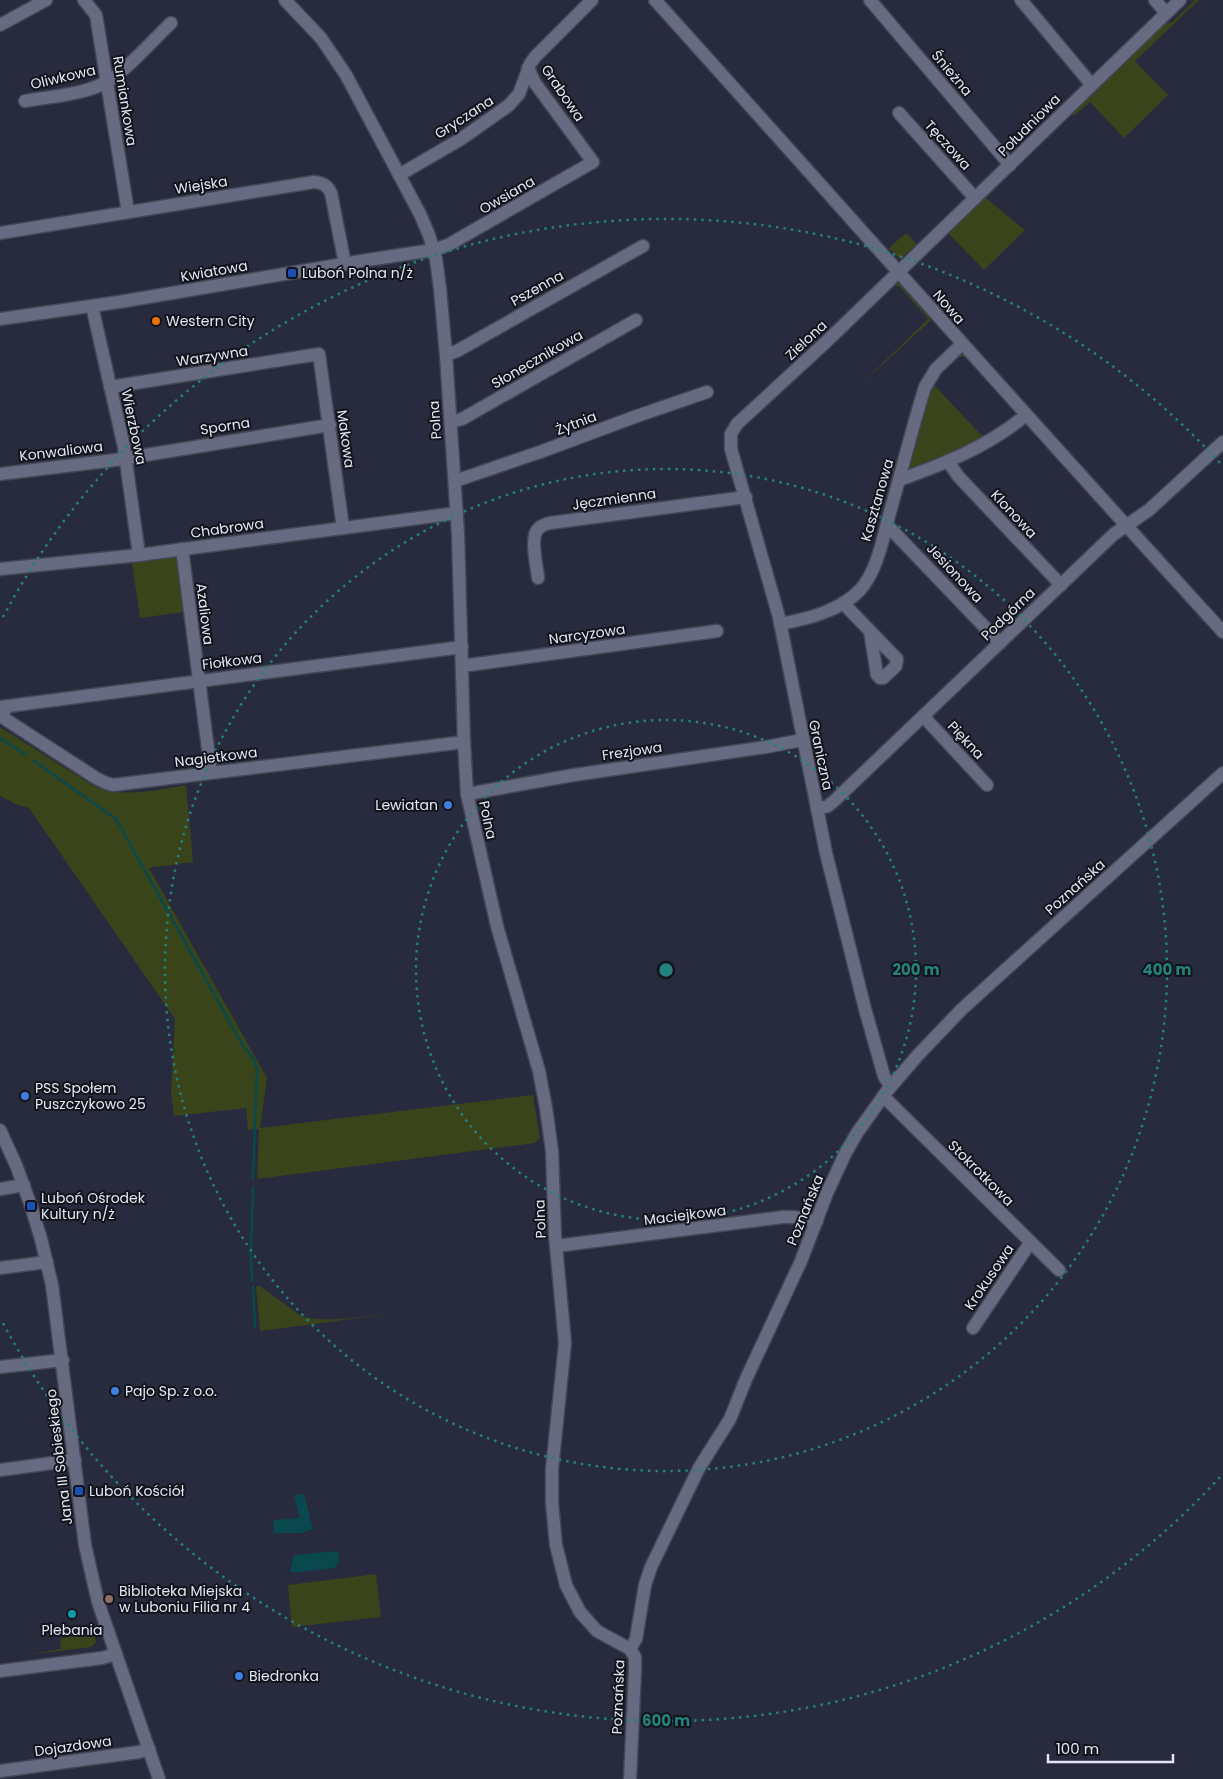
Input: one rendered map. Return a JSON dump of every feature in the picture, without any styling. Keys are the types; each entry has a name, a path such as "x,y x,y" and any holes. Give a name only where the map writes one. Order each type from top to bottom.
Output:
{"street":[{"path":"0,25 46,0"},
{"name":"Rumiankowa","path":"84,0 96,15 128,212"},
{"name":"Polna","path":"285,0 316,33 337,60 420,214 434,250 439,280 446,355 455,480 467,794 497,926 529,1034 543,1090 552,1158 556,1246 565,1343 552,1475 552,1509 557,1551 566,1585 583,1618 601,1634 630,1649"},
{"name":"Grabowa","path":"592,0 534,56 528,68 535,83 593,162"},
{"name":"Nowa","path":"655,0 1026,416 1223,632"},
{"name":"Śnieżna","path":"870,0 1010,164"},
{"path":"1021,0 1092,84"},
{"path":"1155,0 1166,13"},
{"name":"Południowa","path":"898,271 1180,0"},
{"path":"107,82 171,23"},
{"name":"Gryczana","path":"399,175 461,139 508,106 519,94 528,68"},
{"name":"Oliwkowa","path":"25,101 79,91 107,82"},
{"name":"Tęczowa","path":"899,113 974,197"},
{"name":"Owsiana","path":"434,250 460,239 593,162"},
{"name":"Wiejska","path":"0,233 314,182 327,186 332,196 345,264"},
{"name":"Pszenna","path":"446,355 459,350 643,246"},
{"name":"Kwiatowa","path":"0,319 92,306 434,250"},
{"name":"Zielona","path":"733,429 898,271"},
{"name":"Wierzbowa","path":"92,306 126,457 139,555"},
{"name":"Słonecznikowa","path":"451,422 462,419 636,320"},
{"name":"Kasztanowa","path":"780,624 821,612 843,603 860,589 868,577 887,525 928,381 936,369 962,344"},
{"name":"Warzywna","path":"110,387 319,354"},
{"name":"Makowa","path":"319,354 343,528"},
{"name":"Żytnia","path":"455,480 540,452 707,392"},
{"path":"899,480 948,461 1002,434 1026,416"},
{"name":"Sporna","path":"126,457 330,425"},
{"name":"Graniczna","path":"733,429 730,444 780,624 826,853 865,1009 884,1076 886,1091"},
{"name":"Podgórna","path":"817,809 828,806 834,801 1061,585 1125,526 1157,503 1223,442"},
{"name":"Konwaliowa","path":"0,474 126,457"},
{"name":"Klonowa","path":"948,461 958,476 1061,585"},
{"name":"Jęczmienna","path":"538,578 534,534 538,528 550,523 746,497"},
{"name":"Chabrowa","path":"0,569 182,550 457,513"},
{"name":"Jesionowa","path":"887,525 1000,643"},
{"name":"Azaliowa","path":"182,550 211,772"},
{"path":"843,603 870,631"},
{"name":"Narcyzowa","path":"462,666 717,631"},
{"name":"Fiołkowa","path":"3,706 462,647"},
{"name":"Nagietkowa","path":"3,706 5,719 106,783 126,784 464,742"},
{"name":"Piękna","path":"923,716 987,785"},
{"name":"Frezjowa","path":"467,794 574,775 802,740"},
{"name":"Poznańska","path":"630,1779 635,1665 634,1654 630,1649 636,1639 643,1594 651,1567 699,1468 727,1425 746,1379 795,1274 827,1194 857,1132 886,1091 918,1054 961,1010 1223,773"},
{"name":"Stokrotkowa","path":"886,1091 1030,1243 1059,1270"},
{"name":"Jana III Sobieskiego","path":"0,1130 24,1185 47,1262 54,1297 90,1570 98,1602 160,1779"},
{"path":"0,1189 24,1185"},
{"name":"Maciejkowa","path":"556,1246 784,1217 817,1221"},
{"name":"Krokusowa","path":"973,1328 1030,1243"},
{"path":"0,1268 47,1262"},
{"path":"0,1368 62,1360"},
{"path":"0,1470 75,1460"},
{"path":"0,1671 116,1654"},
{"name":"Dojazdowa","path":"0,1771 139,1752 149,1749"}],"shaded area":[{"path":"1195,0 1199,0 1135,61 1168,95 1124,138 1090,102 1074,116 1068,111 1164,24 1172,22"},
{"path":"982,195 1025,230 984,270 944,229"},
{"path":"906,233 917,244 900,259 889,248"},
{"path":"897,281 931,320 853,392 928,319 900,287 893,285"},
{"path":"962,353 964,356 946,367 934,385 983,437 996,433 939,462 909,471 907,465 930,384 948,362"},
{"path":"176,557 183,612 140,618 132,563"},
{"path":"0,727 92,785 103,789 115,792 139,792 186,785 193,862 149,868 267,1078 260,1128 533,1095 540,1138 535,1143 257,1179 259,1129 248,1130 246,1108 174,1116 171,1093 175,1019 29,808 0,796"},
{"path":"256,1286 260,1286 301,1316 322,1319 345,1319 390,1314 260,1331"},
{"path":"304,1494 313,1529 302,1533 274,1533 273,1520 300,1518 294,1495"},
{"path":"338,1551 339,1562 334,1568 294,1573 290,1571 294,1555"},
{"path":"376,1574 381,1617 292,1627 288,1585"},
{"path":"94,1634 96,1642 91,1647 27,1655 61,1649 60,1640 62,1638"}],"waterway":[{"path":"0,738 26,755"},
{"path":"34,761 116,819 242,1044 254,1060 257,1070 253,1178"},
{"path":"252,1281 253,1187"},
{"path":"253,1286 255,1327"}],"place":[{"name":"Luboń Polna n/ż","path":"292,273"},
{"name":"Western City","path":"156,321"},
{"name":"Lewiatan","path":"448,805"},
{"name":"PSS Społem Puszczykowo 25","path":"25,1096"},
{"name":"Luboń Ośrodek Kultury n/ż","path":"31,1206"},
{"name":"Pajo Sp. z o.o.","path":"115,1391"},
{"name":"Luboń Kościół","path":"79,1491"},
{"name":"Biblioteka Miejska w Luboniu Filia nr 4","path":"109,1599"},
{"name":"Plebania","path":"72,1614"},
{"name":"Biedronka","path":"239,1676"}]}
